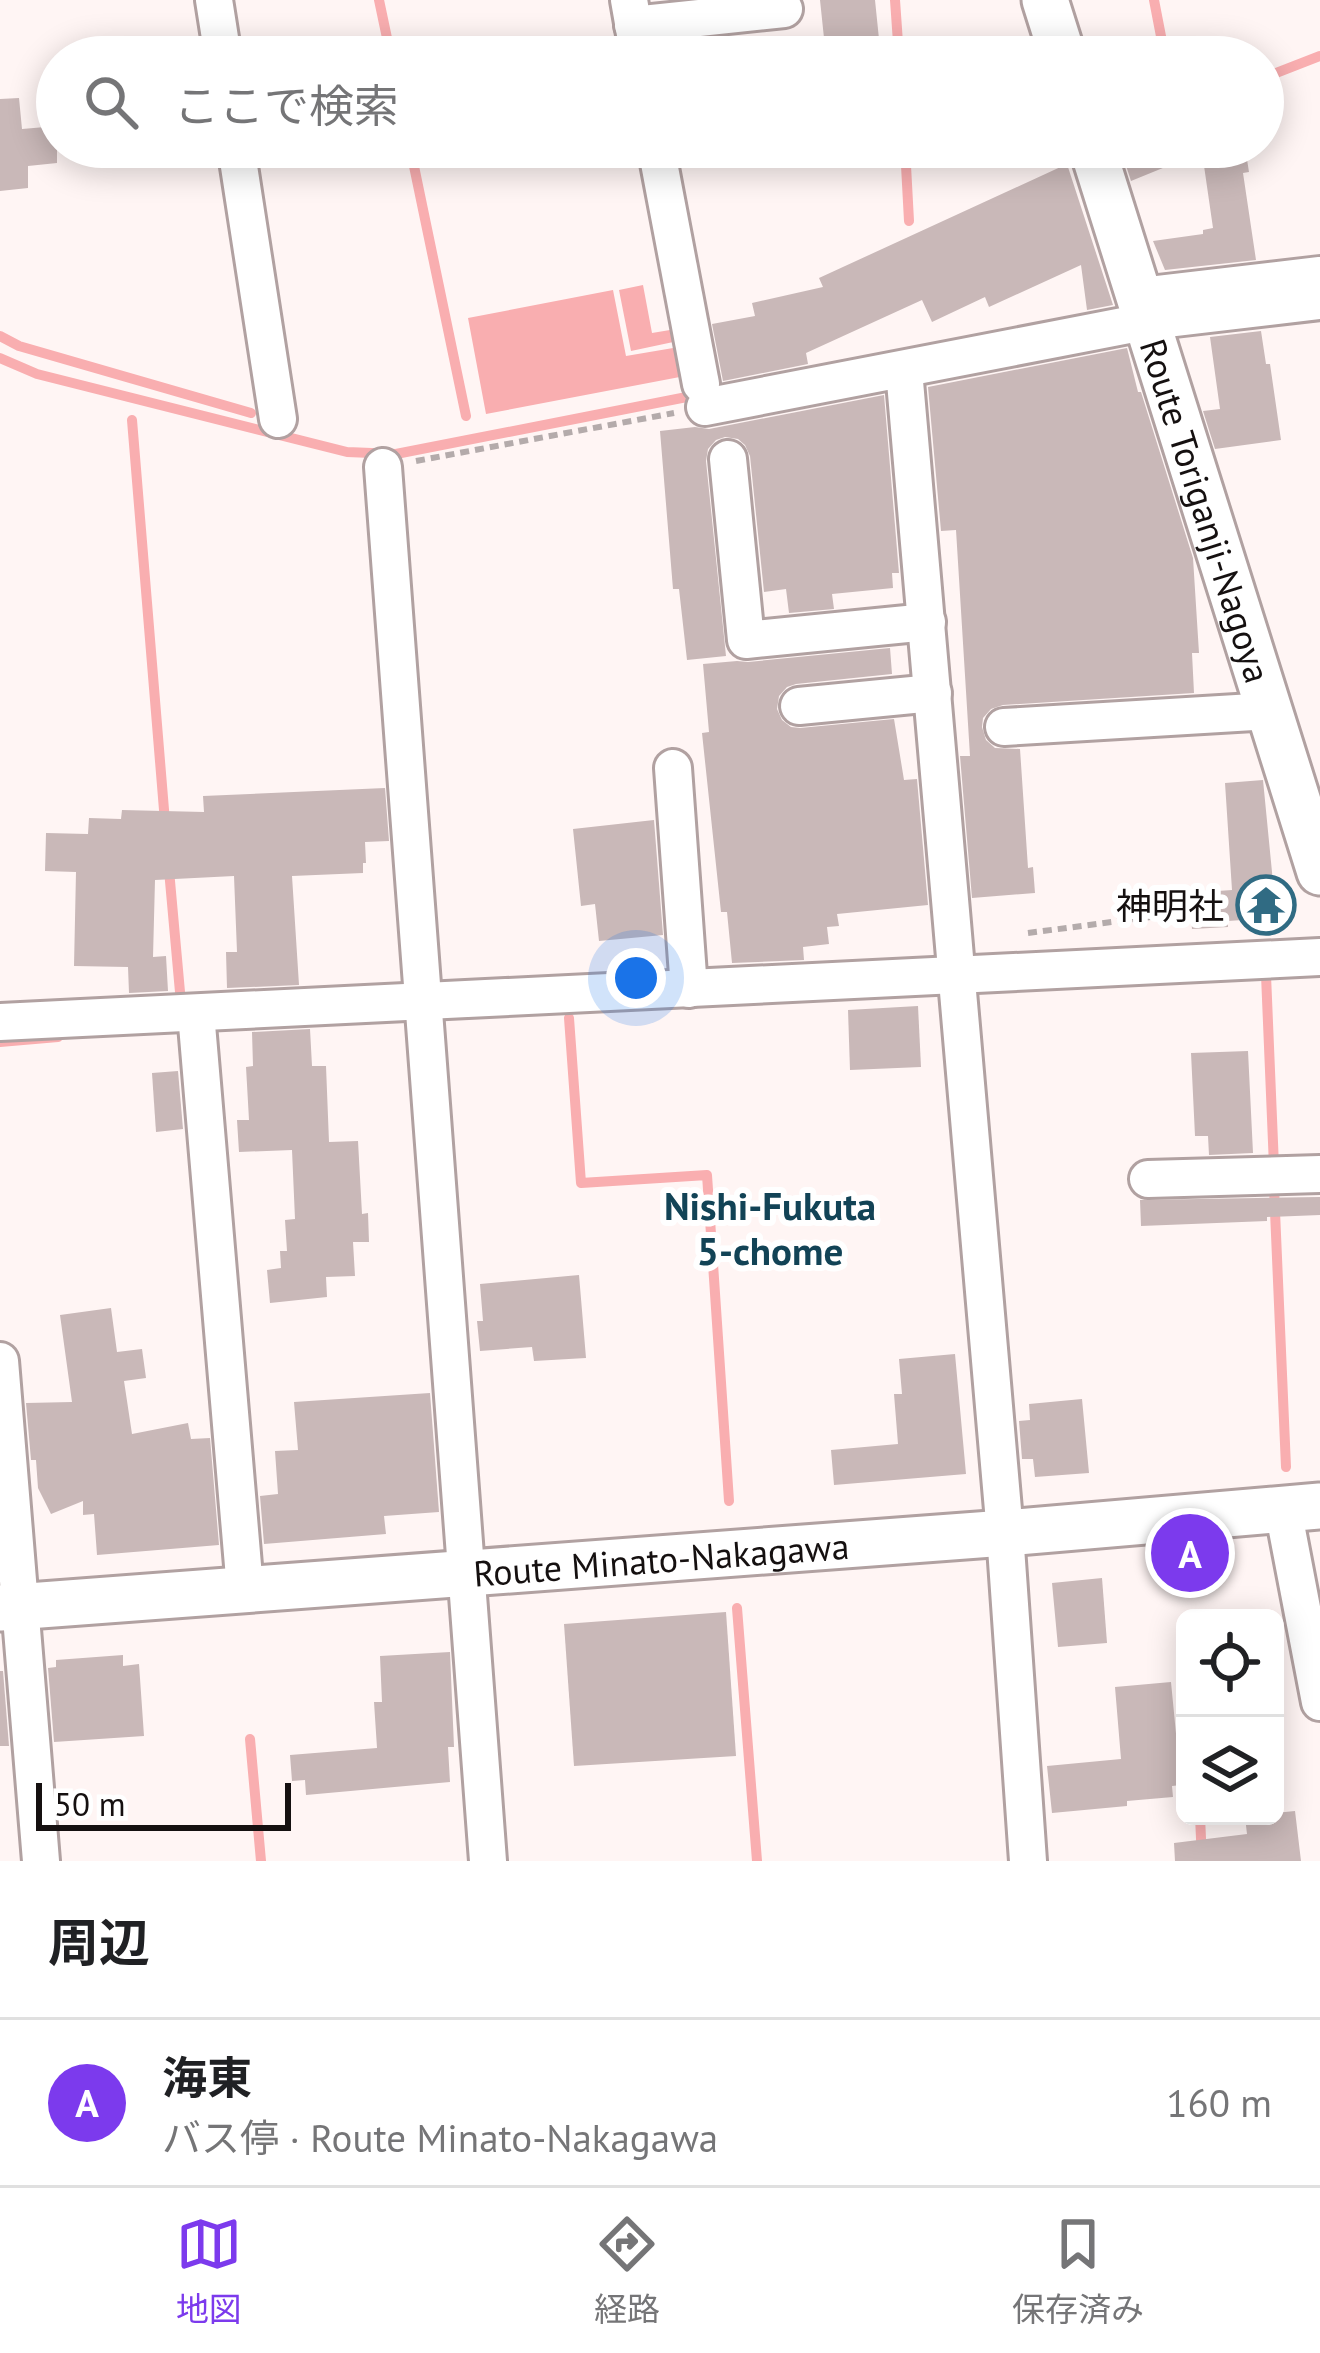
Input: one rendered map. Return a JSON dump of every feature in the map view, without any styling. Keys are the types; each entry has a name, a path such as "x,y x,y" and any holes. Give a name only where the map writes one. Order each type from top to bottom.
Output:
{"main road":[{"path":"1045,0 1057,36"},
{"name":"Route Toriganji-Nagoya","path":"1100,168 1320,872"},
{"name":"Route Minato-Nakagawa","path":"10,1607 1302,1508"}],"street":[{"path":"214,0 220,36"},
{"path":"634,27 784,9"},
{"path":"239,168 278,419"},
{"path":"660,168 703,395 904,370 1145,308 1320,274"},
{"path":"1145,308 1320,301"},
{"path":"904,370 1005,1533 1028,1861"},
{"path":"728,459 746,640 926,622"},
{"path":"383,467 488,1861"},
{"path":"799,706 932,693"},
{"path":"1004,727 1270,711"},
{"path":"673,769 689,989"},
{"path":"0,1022 1320,957"},
{"path":"196,1013 245,1588"},
{"path":"1148,1179 1320,1174"},
{"path":"0,1361 10,1607 40,1861"},
{"path":"1302,1508 1320,1702"}],"path":[{"path":"383,467 703,395"},
{"path":"1020,934 1173,914"}],"shaded area":[{"path":"643,285 652,333 676,329 678,341 631,351 619,290"},
{"path":"613,290 626,356 679,347 685,376 486,414 468,318"}],"building":[{"path":"820,0 875,0 879,36 824,36"},
{"path":"19,98 22,129 36,128 36,165 28,166 28,188 0,191 0,99"},
{"path":"1058,168 1068,168 1113,305 1087,310 1081,265 989,307 985,297 932,322 922,300 806,353 808,364 723,381 712,324 755,316 752,303 823,287 819,278"},
{"path":"1127,168 1163,168 1131,181"},
{"path":"1204,168 1248,168 1243,173 1256,260 1165,270 1153,241 1203,234 1213,228"},
{"path":"1261,331 1281,440 1215,449 1203,411 1220,409 1210,337"},
{"path":"1127,348 1193,558 1199,653 1192,653 1194,693 991,709 983,718 986,740 995,748 1020,749 1028,868 1033,867 1035,893 972,898 960,756 970,756 956,530 941,531 928,387"},
{"path":"884,395 899,573 892,573 893,588 832,594 834,609 789,613 786,589 764,592 750,456 738,439 716,440 706,461 726,656 687,660 679,589 673,589 660,431 709,429"},
{"path":"890,648 892,674 796,684 779,696 777,709 782,720 800,728 894,719 904,780 917,779 928,905 837,914 839,926 827,927 829,944 803,947 804,960 732,963 727,912 721,912 702,733 709,732 703,664"},
{"path":"1263,780 1276,913 1228,921 1228,927 1192,929 1189,893 1232,890 1225,783"},
{"path":"385,788 389,841 365,842 363,873 292,876 299,985 227,988 226,952 237,952 234,876 155,880 153,957 166,956 168,991 129,993 128,967 74,966 76,872 45,871 46,833 88,834 89,818 121,819 122,810 204,812 203,796"},
{"path":"654,820 663,935 599,941 595,904 581,906 573,829"},
{"path":"918,1006 921,1067 850,1070 848,1010"},
{"path":"310,1029 312,1066 326,1066 329,1142 358,1141 362,1214 368,1213 369,1242 353,1242 355,1276 326,1277 327,1297 270,1303 267,1270 281,1268 280,1251 287,1251 285,1220 295,1219 292,1150 239,1152 237,1120 249,1120 246,1067 253,1066 252,1032"},
{"path":"1248,1051 1253,1153 1209,1155 1208,1136 1195,1136 1191,1053"},
{"path":"178,1071 183,1129 156,1132 152,1073"},
{"path":"1320,1197 1320,1215 1141,1226 1140,1200"},
{"path":"579,1275 586,1358 534,1361 532,1347 480,1351 480,1284"},
{"path":"111,1308 117,1352 142,1349 146,1378 124,1381 132,1434 188,1423 191,1439 210,1438 219,1545 97,1555 94,1514 83,1515 83,1501 51,1514 38,1488 26,1403 72,1402 60,1315"},
{"path":"955,1354 966,1474 834,1485 831,1450 898,1444 894,1394 902,1394 899,1359"},
{"path":"430,1393 439,1512 384,1516 386,1534 264,1544 260,1496 278,1494 275,1451 298,1450 294,1402"},
{"path":"1082,1399 1089,1473 1035,1477 1033,1459 1022,1459 1019,1421 1030,1420 1029,1404"},
{"path":"1102,1578 1107,1643 1058,1647 1052,1583"},
{"path":"726,1612 736,1756 574,1766 564,1624"},
{"path":"450,1652 454,1747 448,1747 450,1782 306,1795 305,1780 292,1781 290,1755 377,1748 374,1702 382,1702 380,1656"},
{"path":"123,1655 123,1666 139,1664 144,1736 54,1742 48,1668 56,1667 56,1660"},
{"path":"3,1671 9,1746 0,1746"},
{"path":"1171,1682 1176,1734 1173,1797 1052,1813 1047,1766 1121,1759 1115,1687"},
{"path":"1295,1811 1301,1861 1175,1861 1174,1843 1247,1834 1246,1825 1284,1825 1284,1812"}],"waterway":[{"path":"379,0 387,36"},
{"path":"895,0 898,36"},
{"path":"1154,0 1161,36"},
{"path":"1284,70 1320,56"},
{"path":"414,168 466,416"},
{"path":"906,168 909,221"},
{"path":"0,336 19,346 251,413"},
{"path":"0,358 37,374 347,452 396,454 702,394"},
{"path":"132,420 165,822"},
{"path":"169,870 180,992"},
{"path":"1256,975 1266,975 1274,1166"},
{"path":"569,1018 581,1183 707,1175 729,1501"},
{"path":"0,1042 58,1037"},
{"path":"1274,1188 1286,1467"},
{"path":"737,1608 757,1861"},
{"path":"250,1739 261,1861"},
{"path":"1200,1825 1202,1861"}],"place":[{"name":"神明社","path":"1266,905"},
{"name":"海東","path":"1190,1553"}],"district":[{"name":"Nishi-Fukuta 5-chome","path":"770,1228"}]}
